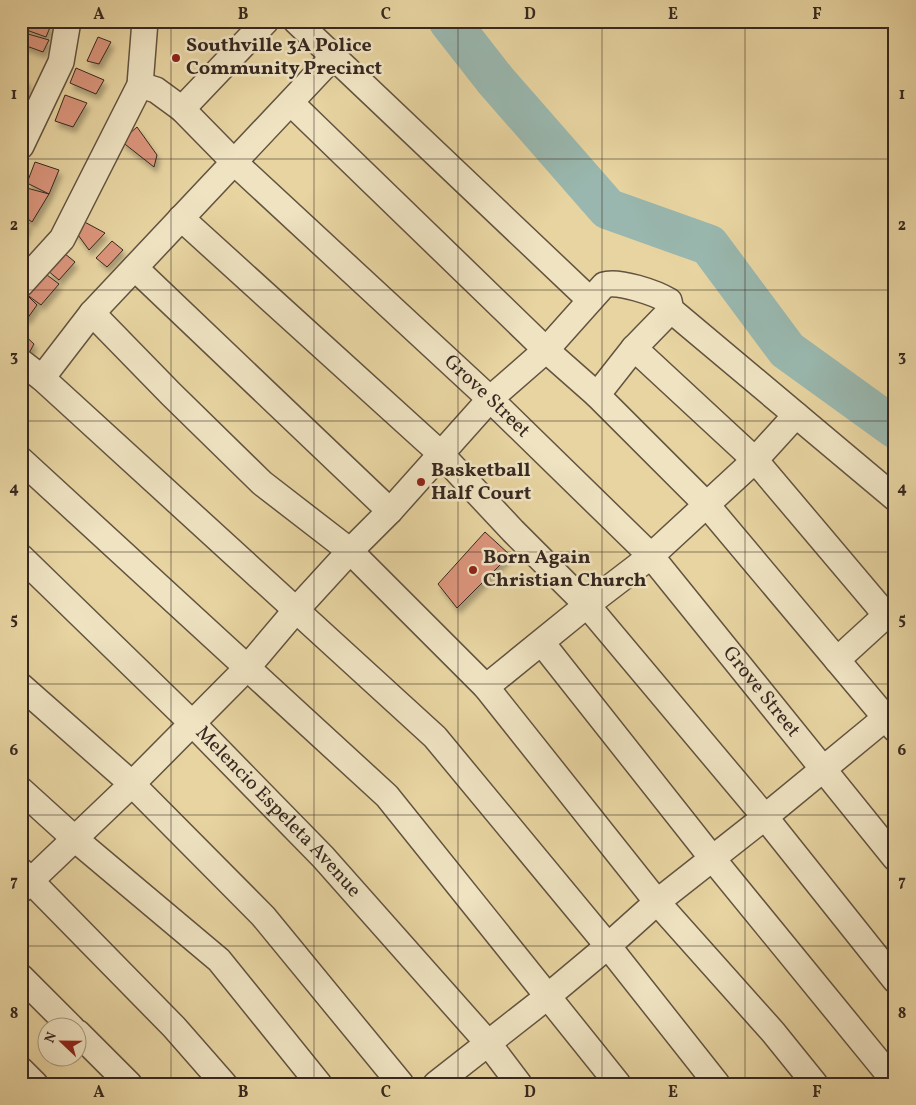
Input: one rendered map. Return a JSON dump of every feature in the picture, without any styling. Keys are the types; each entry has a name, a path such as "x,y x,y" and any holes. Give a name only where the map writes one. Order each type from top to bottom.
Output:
{"street":[{"path":"21,146 61,62 68,21"},
{"path":"21,284 62,239 140,85 145,21"},
{"path":"182,109 266,21"},
{"path":"296,21 590,300"},
{"path":"42,378 92,313 333,57"},
{"name":"Grove Street","path":"140,85 156,90 182,109 235,163 490,399 651,556 895,858"},
{"path":"291,103 546,350 598,395 706,504 836,660 892,719 822,770 657,902 547,997 436,1084"},
{"path":"181,218 441,454 513,531 587,605 765,817 895,980"},
{"path":"135,268 390,511"},
{"path":"224,1084 174,1027 24,881 75,839 247,668 296,610 390,511 490,399 546,350 604,285 610,283 643,290 665,298 669,301 671,310 895,498"},
{"path":"598,395 634,348 671,310"},
{"path":"92,313 262,483 350,551 486,687 657,902 773,1032 815,1084"},
{"path":"634,348 755,460 890,611 836,660"},
{"path":"21,362 42,378 436,737 608,946 717,1084"},
{"path":"486,687 651,556 755,460 796,415"},
{"path":"21,460 387,796 618,1084"},
{"name":"Melencio Espeleta Avenue","path":"21,557 192,724 323,857 488,1043 519,1084"},
{"path":"542,643 712,858 895,1082"},
{"path":"21,686 132,784 263,916 401,1084"},
{"path":"21,790 75,839 219,960 319,1084"},
{"path":"21,977 62,1018"},
{"path":"88,1043 129,1084"},
{"path":"21,1070 35,1084"}],"building":[{"path":"21,21 38,21 51,25 46,37 21,28"},
{"path":"21,32 49,40 43,52 21,44"},
{"path":"98,37 111,42 99,64 87,61"},
{"path":"76,68 104,80 96,94 70,83"},
{"path":"21,78 28,81 23,103 21,102"},
{"path":"65,95 87,103 73,127 55,121"},
{"path":"137,127 157,155 154,167 121,141"},
{"path":"35,162 59,170 49,194 27,183"},
{"path":"23,187 49,194 32,222 21,214"},
{"path":"21,218 29,223 21,242"},
{"path":"79,219 105,233 89,250 73,228"},
{"path":"112,241 123,250 107,267 96,258"},
{"path":"64,253 75,262 59,280 47,270"},
{"path":"47,275 59,284 41,305 26,294"},
{"path":"26,294 37,305 27,319 21,315 21,299"},
{"path":"21,332 34,344 28,355 21,348"},
{"name":"Born Again Christian Church","path":"485,532 510,555 457,608 438,584"}],"waterway":[{"path":"449,21 496,81 608,209 709,245 787,350 895,428"}],"place":[{"name":"Southville 3A Police Community Precinct","path":"176,58"},
{"name":"Basketball Half Court","path":"421,482"},
{"name":"Born Again Christian Church","path":"473,570"}]}
